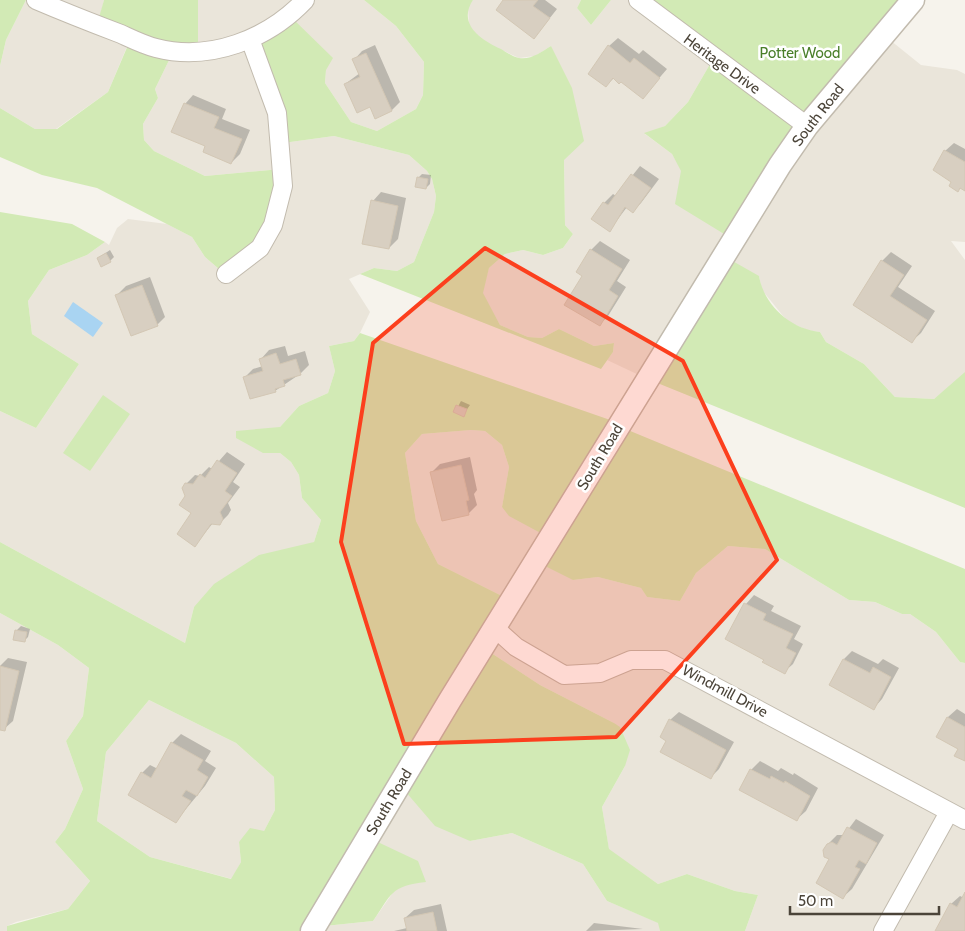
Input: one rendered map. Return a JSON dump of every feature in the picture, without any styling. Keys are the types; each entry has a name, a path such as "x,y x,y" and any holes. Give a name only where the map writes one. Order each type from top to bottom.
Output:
{"street":[{"path":"36,0 157,48 190,51 223,49 257,37 289,17 305,0"},
{"name":"Heritage Drive","path":"638,0 807,126"},
{"name":"South Road","path":"312,931 450,700 496,629 711,275 807,126 913,0"},
{"path":"226,274 260,248 273,225 283,186 277,113 250,39"},
{"name":"Windmill Drive","path":"496,629 516,647 564,676 600,673 631,660 665,660 965,820"},
{"path":"883,931 949,812"}],"highlighted area":[{"path":"485,248 683,361 777,560 616,737 404,744 341,542 373,343"}],"shaded area":[{"path":"26,0 104,0 99,21 131,37 108,92 56,129 35,129 0,108 0,66 6,40"},
{"path":"198,0 364,0 396,26 424,62 423,95 416,109 377,131 351,122 325,83 326,70 283,143 334,136 409,155 427,171 432,179 436,196 434,212 414,262 397,271 374,268 349,279 370,312 360,333 354,341 329,346 335,371 328,393 299,406 280,427 263,453 280,453 291,462 299,475 302,498 321,520 314,542 194,607 185,643 0,542 0,411 36,428 79,364 32,334 28,301 49,270 87,255 105,242 109,245 117,228 128,219 167,224 192,237 205,257 226,275 281,169 205,176 154,151 144,140 143,124 158,98 155,89 174,50 198,47"},
{"path":"473,0 581,0 577,8 591,25 611,0 641,0 713,59 688,102 665,126 645,134 672,154 682,171 885,36 921,65 957,70 965,74 965,242 951,241 965,260 965,372 963,376 934,399 895,397 864,364 826,342 820,332 810,331 788,322 762,290 759,276 641,376 607,360 613,352 614,343 594,346 559,329 542,338 528,337 500,325 482,293 489,268 505,254 523,250 543,255 563,248 573,234 565,225 564,159 551,46 535,56 519,58 482,41 469,26 468,7"},
{"path":"471,430 485,431 502,445 509,467 502,507 548,537 573,580 598,577 641,588 647,597 680,601 696,573 728,546 765,549 849,600 875,602 902,614 910,614 936,632 960,662 965,663 965,931 745,931 758,895 735,891 687,874 658,884 609,850 602,807 625,766 614,723 540,685 482,647 506,598 438,564 416,521 405,453 422,434"},
{"path":"0,613 58,645 89,668 83,716 66,741 83,789 65,829 55,842 90,881 68,909 16,922 7,926 7,931 0,931"},
{"path":"149,700 236,743 274,777 275,810 264,831 239,842 241,862 232,879 150,857 97,821 106,752"},
{"path":"399,784 470,841 512,833 583,864 607,901 659,923 660,931 313,931 315,927 373,921 394,891 403,884 364,836"}],"green space":[{"path":"0,0 26,0 6,40 0,66"},
{"path":"104,0 198,0 198,47 174,50 155,89 158,98 143,124 144,140 154,151 205,176 281,169 273,223 226,275 205,257 192,237 97,188 42,175 0,157 0,108 35,129 57,129 108,92 131,38 98,21"},
{"path":"364,0 473,0 468,17 470,24 479,36 486,41 519,58 532,57 551,46 572,88 584,141 564,160 565,225 573,234 563,248 543,255 523,250 505,254 489,268 483,293 500,325 528,337 542,338 559,329 594,346 614,343 613,352 601,369 360,274 374,268 397,271 414,262 434,212 436,196 432,179 427,171 409,155 334,136 283,143 252,44 291,17 333,58 326,70 325,83 351,122 377,131 416,109 423,95 424,62 396,26"},
{"path":"581,0 611,0 591,25 577,8"},
{"name":"Potter Wood","path":"641,0 914,0 729,237 675,204 681,171 672,154 644,133 665,126 688,102 713,59"},
{"path":"0,212 72,224 105,242 87,255 49,270 28,301 32,334 79,364 36,428 0,411"},
{"path":"722,255 759,276 766,297 780,314 799,326 820,332 826,342 864,364 895,397 934,399 965,372 965,508 650,380"},
{"path":"360,333 616,422 623,428 965,569 965,663 960,662 936,632 910,614 902,614 875,602 849,600 765,549 728,546 696,573 680,601 647,597 641,588 598,577 573,580 535,561 548,537 509,516 502,507 509,467 502,445 485,431 471,430 422,434 405,453 416,521 438,564 506,598 482,647 540,685 620,727 630,750 625,766 602,807 609,849 658,884 687,874 735,891 758,895 745,931 660,931 658,923 607,901 583,864 512,833 470,841 435,826 399,784 365,836 418,861 426,882 398,889 389,898 373,921 315,927 313,931 7,931 7,926 68,909 90,881 55,842 65,829 83,789 66,741 83,716 89,668 58,645 0,613 0,542 185,643 194,607 214,584 259,555 314,542 321,520 302,498 299,475 291,462 280,453 263,453 236,438 236,431 280,427 299,406 328,393 335,371 329,346 354,341","holes":["149,700 236,743 274,777 275,810 264,831 250,828 239,842 241,862 231,879 150,857 97,821 106,752"]},
{"path":"103,395 130,414 90,471 63,453"}],"water":[{"path":"73,302 103,323 93,337 64,316"}],"building":[{"path":"503,0 538,0 533,6 550,18 534,39 496,10"},
{"path":"608,45 630,63 634,58 660,78 643,99 613,78 606,87 588,74"},
{"path":"366,53 392,111 375,119 370,107 357,113 344,84 360,77 352,59"},
{"path":"184,103 219,117 214,128 242,139 231,164 203,152 205,146 171,132"},
{"path":"944,150 965,162 965,191 960,188 958,192 949,186 951,182 933,170"},
{"path":"631,174 651,188 633,213 625,207 610,232 591,219 603,202 608,205"},
{"path":"417,177 428,179 426,189 415,187"},
{"path":"371,200 398,206 389,249 362,244"},
{"path":"590,249 622,269 609,290 618,296 600,326 564,305 582,276 576,272"},
{"path":"106,253 111,262 101,267 97,258"},
{"path":"881,260 904,275 890,296 927,320 912,343 853,305"},
{"path":"142,285 158,326 131,336 115,295"},
{"path":"276,353 280,364 296,359 301,375 283,380 285,386 275,389 276,392 250,399 243,377 263,371 259,359"},
{"path":"456,405 467,409 464,417 453,412"},
{"path":"217,460 237,473 225,491 232,496 220,512 223,519 220,525 211,524 195,547 177,534 191,513 179,505 185,496 182,488 185,483 193,484 200,474 205,478"},
{"path":"461,465 469,500 466,501 469,515 442,521 430,472"},
{"path":"744,603 766,614 763,620 793,634 786,648 796,653 785,674 762,662 764,660 725,639"},
{"path":"15,630 27,632 25,642 13,640"},
{"path":"843,659 870,673 873,667 891,677 874,710 829,685"},
{"path":"0,666 19,671 5,731 0,730"},
{"path":"947,717 965,727 965,761 954,756 958,749 936,737"},
{"path":"669,719 726,750 711,779 660,752 666,741 660,737"},
{"path":"171,742 203,760 197,770 208,777 197,796 186,790 182,796 191,801 176,823 128,795 141,772 151,778"},
{"path":"750,769 770,779 771,776 784,783 785,781 810,796 797,821 739,790"},
{"path":"847,827 877,843 866,864 859,860 855,867 860,869 843,899 816,883 829,859 824,857 823,850 827,844 832,842 837,845"},
{"path":"965,892 965,931 935,931 950,903 957,907"},
{"path":"433,912 437,931 407,931 404,918"}]}
